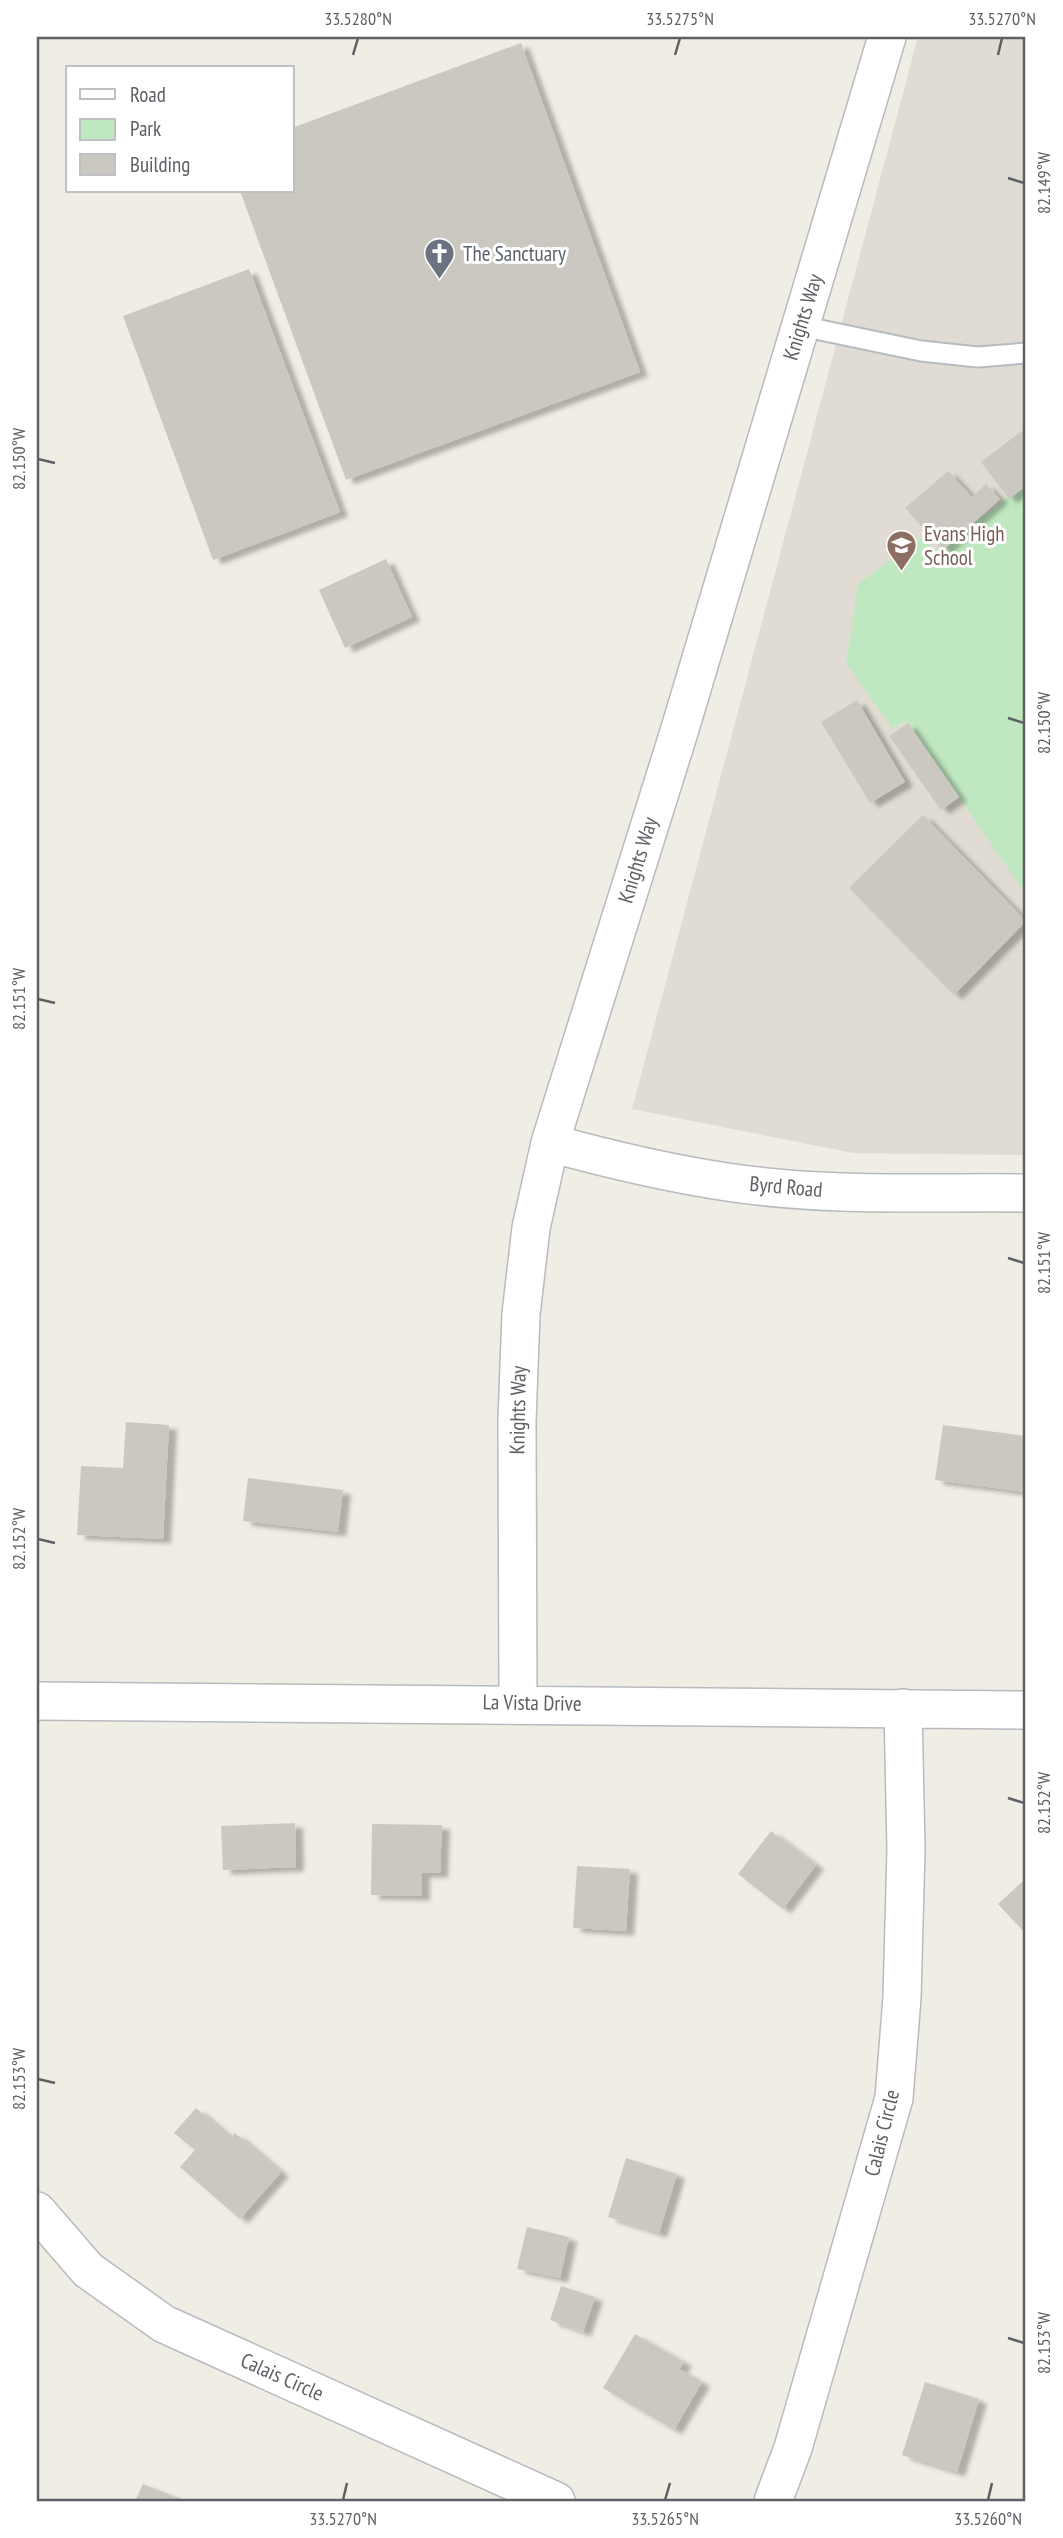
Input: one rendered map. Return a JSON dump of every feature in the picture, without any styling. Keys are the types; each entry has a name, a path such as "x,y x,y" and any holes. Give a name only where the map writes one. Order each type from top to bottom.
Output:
{"street":[{"name":"Knights Way","path":"518,1703 517,1420 521,1314 531,1228 550,1143 887,37"},
{"name":"Byrd Road","path":"550,1143 628,1164 729,1183 829,1191 1026,1193"},
{"name":"La Vista Drive","path":"37,1701 518,1703 1026,1710"},
{"name":"Calais Circle","path":"774,2501 793,2448 894,2098 902,1998 906,1849 902,1708"},
{"name":"Calais Circle","path":"37,2211 88,2270 164,2324 556,2501"}],"lane":[{"path":"801,326 920,351 978,357 1026,353"}],"shaded area":[{"name":"Evans High School","path":"918,37 1026,37 1026,1155 853,1153 632,1109"}],"green space":[{"path":"1026,484 1026,895 907,721 892,728 846,663 858,584 923,536 934,551"}],"building":[{"name":"The Sanctuary","path":"521,43 640,372 346,480 240,192 294,192 294,127"},
{"path":"249,269 340,512 213,560 123,316"},
{"path":"1026,428 1026,486 1009,499 981,462"},
{"path":"948,471 972,497 986,484 1000,499 943,550 905,508"},
{"path":"386,559 412,617 345,648 319,590"},
{"path":"857,700 905,782 870,803 821,722"},
{"path":"908,723 959,797 941,810 889,736"},
{"path":"923,815 1026,921 954,995 849,888"},
{"path":"126,1422 169,1425 163,1539 77,1535 81,1466 123,1468"},
{"path":"943,1425 1026,1436 1026,1492 935,1480"},
{"path":"248,1478 343,1490 338,1532 243,1521"},
{"path":"295,1823 296,1867 223,1870 221,1826"},
{"path":"372,1824 442,1825 440,1873 422,1873 422,1896 371,1895"},
{"path":"771,1831 816,1865 783,1909 738,1874"},
{"path":"577,1866 630,1869 626,1931 573,1928"},
{"path":"1026,1878 1026,1934 998,1904"},
{"path":"196,2108 231,2138 235,2133 281,2172 240,2219 180,2167 195,2150 174,2133"},
{"path":"626,2158 677,2174 659,2233 608,2217"},
{"path":"527,2227 569,2237 560,2278 517,2269"},
{"path":"561,2286 595,2297 583,2332 550,2320"},
{"path":"635,2334 684,2362 679,2369 702,2382 674,2430 603,2388"},
{"path":"925,2382 979,2399 957,2472 902,2455"},
{"path":"143,2484 186,2501 135,2501"}],"place":[{"name":"The Sanctuary","path":"440,281"},
{"name":"Evans High School","path":"901,573"}]}
